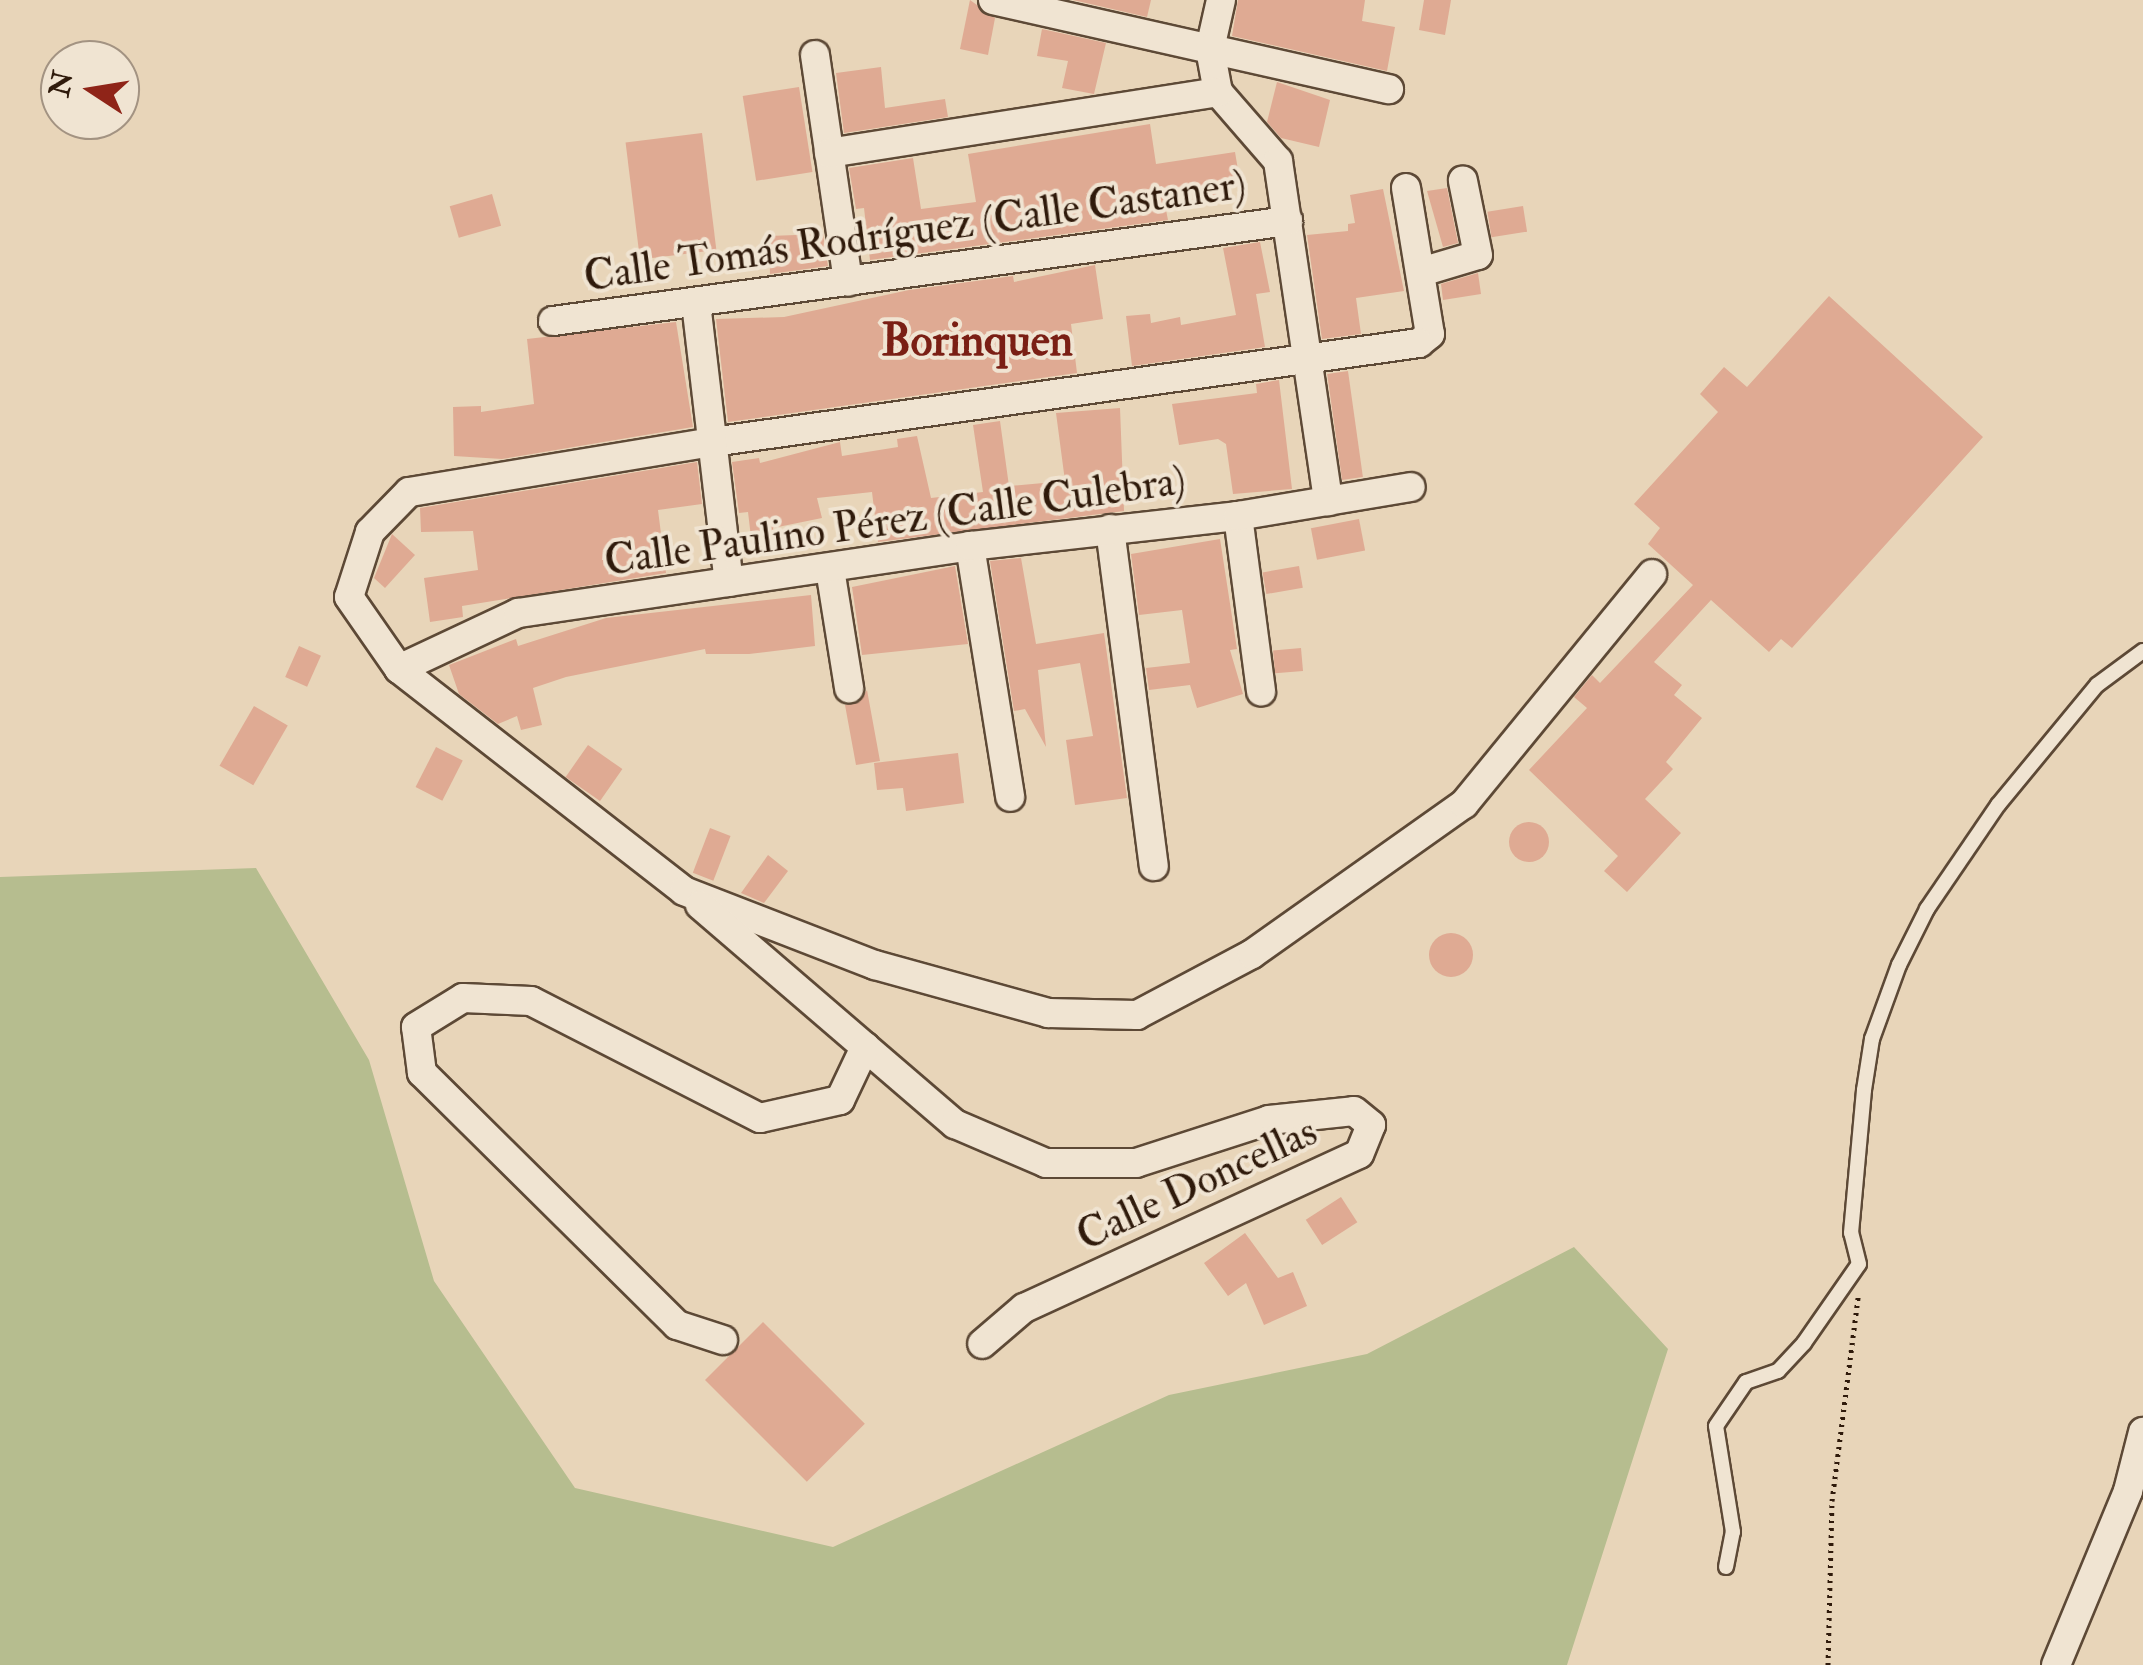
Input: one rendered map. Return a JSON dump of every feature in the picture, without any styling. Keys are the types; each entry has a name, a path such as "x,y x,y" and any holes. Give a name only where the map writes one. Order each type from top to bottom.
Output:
{"street":[{"path":"994,0 1389,89"},
{"path":"1221,0 1210,49 1218,92 1278,161 1328,501"},
{"path":"815,55 848,282"},
{"path":"829,153 1218,92"},
{"path":"1421,272 1478,254 1463,181"},
{"path":"1406,188 1430,334 1419,344 712,442 409,492 370,532 349,597 399,669 684,892 874,965 1031,1009 1138,1015 1252,954 1464,804 1652,574"},
{"name":"Calle Tomás Rodríguez (Calle Castaner)","path":"553,321 1288,220"},
{"path":"696,303 730,582"},
{"name":"Calle Paulino Pérez (Calle Culebra)","path":"399,669 518,613 970,546 1238,516 1411,487"},
{"path":"1238,516 1262,691"},
{"path":"1110,528 1154,866"},
{"path":"970,546 1010,797"},
{"path":"830,569 850,688"},
{"name":"Calle Doncellas","path":"684,892 954,1124 1046,1163 1136,1163 1269,1120 1354,1111 1372,1125 1359,1154 1024,1308 982,1344"},
{"path":"722,1340 677,1324 422,1074 416,1027 463,998 531,1000 760,1118 840,1100 865,1047"},
{"path":"2056,1665 2128,1490 2143,1432"}],"lane":[{"path":"1726,1567 1732,1532 1716,1426 1746,1382 1778,1370 1804,1344 1859,1264 1851,1233 1864,1090 1879,1021 1927,908 1998,805 2096,686 2143,651"}],"path":[{"path":"1828,1665 1832,1501 1859,1264"}],"green space":[{"path":"256,868 369,1060 434,1281 575,1488 833,1547 1169,1395 1367,1354 1574,1247 1668,1349 1567,1665 0,1665 0,877"}],"building":[{"path":"970,0 995,18 988,55 960,49"},
{"path":"1073,0 1151,0 1147,17"},
{"path":"1238,0 1365,0 1362,21 1395,27 1387,71 1232,36"},
{"path":"1424,0 1451,0 1445,35 1419,30"},
{"path":"1042,29 1106,43 1094,94 1062,88 1068,61 1037,56"},
{"path":"881,67 885,108 945,99 948,117 844,133 836,73"},
{"path":"1277,82 1330,100 1319,147 1281,138 1267,122"},
{"path":"799,87 812,172 756,181 743,96"},
{"path":"1150,124 1156,164 1235,152 1239,176 1222,179 1225,201 1166,210 1168,220 870,260 864,208 856,209 849,168 913,158 921,209 976,202 968,154"},
{"path":"702,133 716,250 640,260 626,142"},
{"path":"1447,188 1458,243 1443,247 1427,191"},
{"path":"1383,189 1404,291 1356,298 1361,334 1322,339 1307,235 1348,231 1348,224 1355,223 1350,195"},
{"path":"492,194 501,226 459,238 450,206"},
{"path":"1523,206 1527,232 1492,237 1487,212"},
{"path":"823,234 828,266 770,274 769,236"},
{"path":"1260,242 1270,292 1256,294 1265,347 1132,366 1126,316 1150,314 1151,323 1180,317 1181,325 1236,315 1223,248"},
{"path":"1095,265 1103,319 1071,324 1077,373 728,422 716,319 784,317 909,290 1013,276 1014,282"},
{"path":"1478,273 1481,294 1443,300 1441,284"},
{"path":"1829,296 1983,437 1792,648 1781,639 1769,652 1711,600 1654,662 1682,685 1674,695 1702,718 1666,762 1673,769 1645,799 1681,833 1627,892 1604,871 1618,856 1529,770 1587,708 1574,697 1592,675 1600,683 1693,585 1648,544 1660,528 1634,504 1718,412 1700,394 1724,367 1747,387"},
{"path":"676,322 693,427 502,459 454,456 453,407 481,406 481,412 534,404 527,339"},
{"path":"1348,371 1363,477 1342,480 1327,374"},
{"path":"1279,380 1292,489 1233,494 1226,444 1218,439 1179,445 1172,404 1257,393 1256,384"},
{"path":"1120,408 1124,511 878,542 872,492 817,498 822,518 773,528 776,551 753,554 748,512 739,513 732,462 759,458 760,463 840,442 842,456 898,447 897,439 917,436 931,498 983,492 973,425 1000,421 1009,486 1065,481 1056,413"},
{"path":"697,462 702,504 658,510 666,573 462,606 463,617 430,622 424,578 478,570 473,531 421,532 420,508"},
{"path":"1359,519 1365,550 1317,560 1311,528"},
{"path":"392,534 415,555 385,588 374,578"},
{"path":"1220,539 1237,649 1230,650 1243,694 1197,708 1190,685 1149,690 1146,668 1190,663 1182,610 1139,615 1131,554"},
{"path":"1021,558 1036,644 1104,633 1127,798 1075,805 1066,740 1093,736 1080,663 1038,670 1046,747 1025,709 1014,711 990,561"},
{"path":"955,566 968,644 862,655 852,587"},
{"path":"1299,566 1303,588 1266,594 1263,572"},
{"path":"811,595 815,646 749,654 706,654 705,649 566,677 533,688 542,725 521,730 517,716 498,724 459,694 449,665 516,639 518,646 606,618"},
{"path":"299,646 321,656 307,687 285,677"},
{"path":"1301,648 1303,671 1275,673 1273,650"},
{"path":"867,690 880,761 856,765 845,705 859,702"},
{"path":"254,706 288,726 253,785 220,766"},
{"path":"588,745 622,769 600,801 566,777"},
{"path":"436,747 463,761 442,801 416,787"},
{"path":"958,753 964,803 906,811 903,788 877,790 874,763"},
{"path":"1529,822 1543,828 1549,842 1543,856 1529,862 1515,856 1509,842 1515,828"},
{"path":"710,828 731,836 713,881 693,873"},
{"path":"768,855 788,871 764,903 741,893"},
{"path":"1451,933 1466,940 1473,955 1466,970 1451,977 1436,970 1429,955 1436,940"},
{"path":"1341,1197 1357,1222 1322,1245 1306,1220"},
{"path":"1245,1233 1278,1278 1293,1272 1307,1306 1264,1325 1246,1283 1228,1296 1204,1263"},
{"path":"763,1322 865,1424 807,1482 705,1380"}],"district":[{"name":"Borinquen","path":"977,342"}]}
